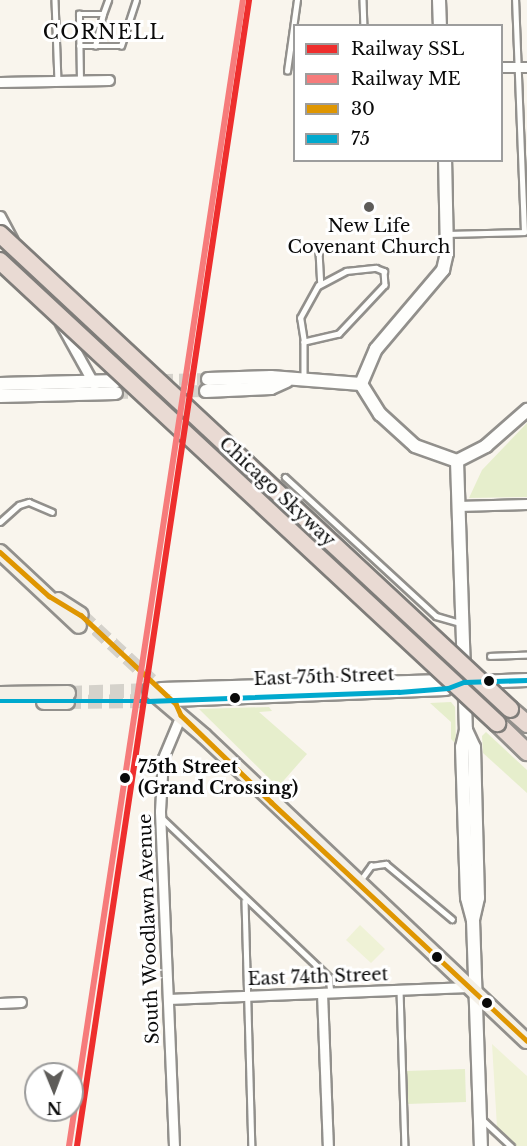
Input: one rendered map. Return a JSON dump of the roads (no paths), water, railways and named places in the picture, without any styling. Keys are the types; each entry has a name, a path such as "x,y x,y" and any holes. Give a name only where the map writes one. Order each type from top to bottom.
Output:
{"highway":[{"name":"Chicago Skyway","path":"0,234 527,724"},
{"name":"Chicago Skyway","path":"0,261 527,752"}],"main road":[{"path":"0,552 80,621"},
{"path":"0,694 68,698 0,701"},
{"path":"157,694 527,1041"}],"street":[{"path":"439,0 440,24"},
{"path":"503,67 522,67"},
{"path":"0,82 110,80"},
{"path":"361,384 376,349 443,270 447,234 445,162"},
{"path":"0,216 99,393"},
{"path":"207,385 272,388 287,381 304,380 361,384"},
{"path":"0,384 92,382 117,387 99,393 0,396"},
{"path":"361,384 380,414 407,440 434,455 457,461 501,435 527,410"},
{"path":"457,461 466,730 462,747 467,898 473,920 472,990 481,1146"},
{"path":"458,506 527,504"},
{"name":"East 75th Street","path":"157,694 399,692 448,688 464,682 527,680"},
{"name":"South Woodlawn Avenue","path":"174,1146 160,817 163,758 182,715"},
{"name":"East 74th Street","path":"168,999 400,990 472,990"},
{"path":"327,993 328,1146"},
{"path":"0,1003 21,1002"}],"lane":[{"path":"55,0 58,81"},
{"path":"94,46 108,0"},
{"path":"79,46 121,46 136,0"},
{"path":"294,24 297,0"},
{"path":"363,0 364,24"},
{"path":"447,234 524,231 522,67 515,0"},
{"path":"80,81 79,14 103,14"},
{"path":"287,71 293,28"},
{"path":"319,251 321,284"},
{"path":"303,342 339,334 385,285 386,277 376,268 346,271 321,284 300,318 304,380"},
{"path":"285,477 436,616 462,624"},
{"path":"0,522 29,502 52,512"},
{"path":"490,656 527,654"},
{"path":"160,817 245,901 329,977 327,993"},
{"path":"358,883 371,866 386,864 452,920"},
{"path":"245,901 252,1146"},
{"path":"400,990 405,1146"},
{"path":"480,1117 511,1146"}],"tunnel":[{"path":"125,381 208,379"},
{"path":"116,393 206,391"},
{"path":"81,615 151,680"},
{"path":"68,693 150,690"},
{"path":"67,702 148,701"}],"rail line":[{"name":"ME","path":"69,1146 243,0"},
{"name":"SSL","path":"77,1146 249,0"}],"place":[{"name":"New Life Covenant Church","path":"369,207"},
{"name":"75th Street (Grand Crossing)","path":"125,778"}],"district":[{"name":"CORNELL","path":"104,32"}]}
